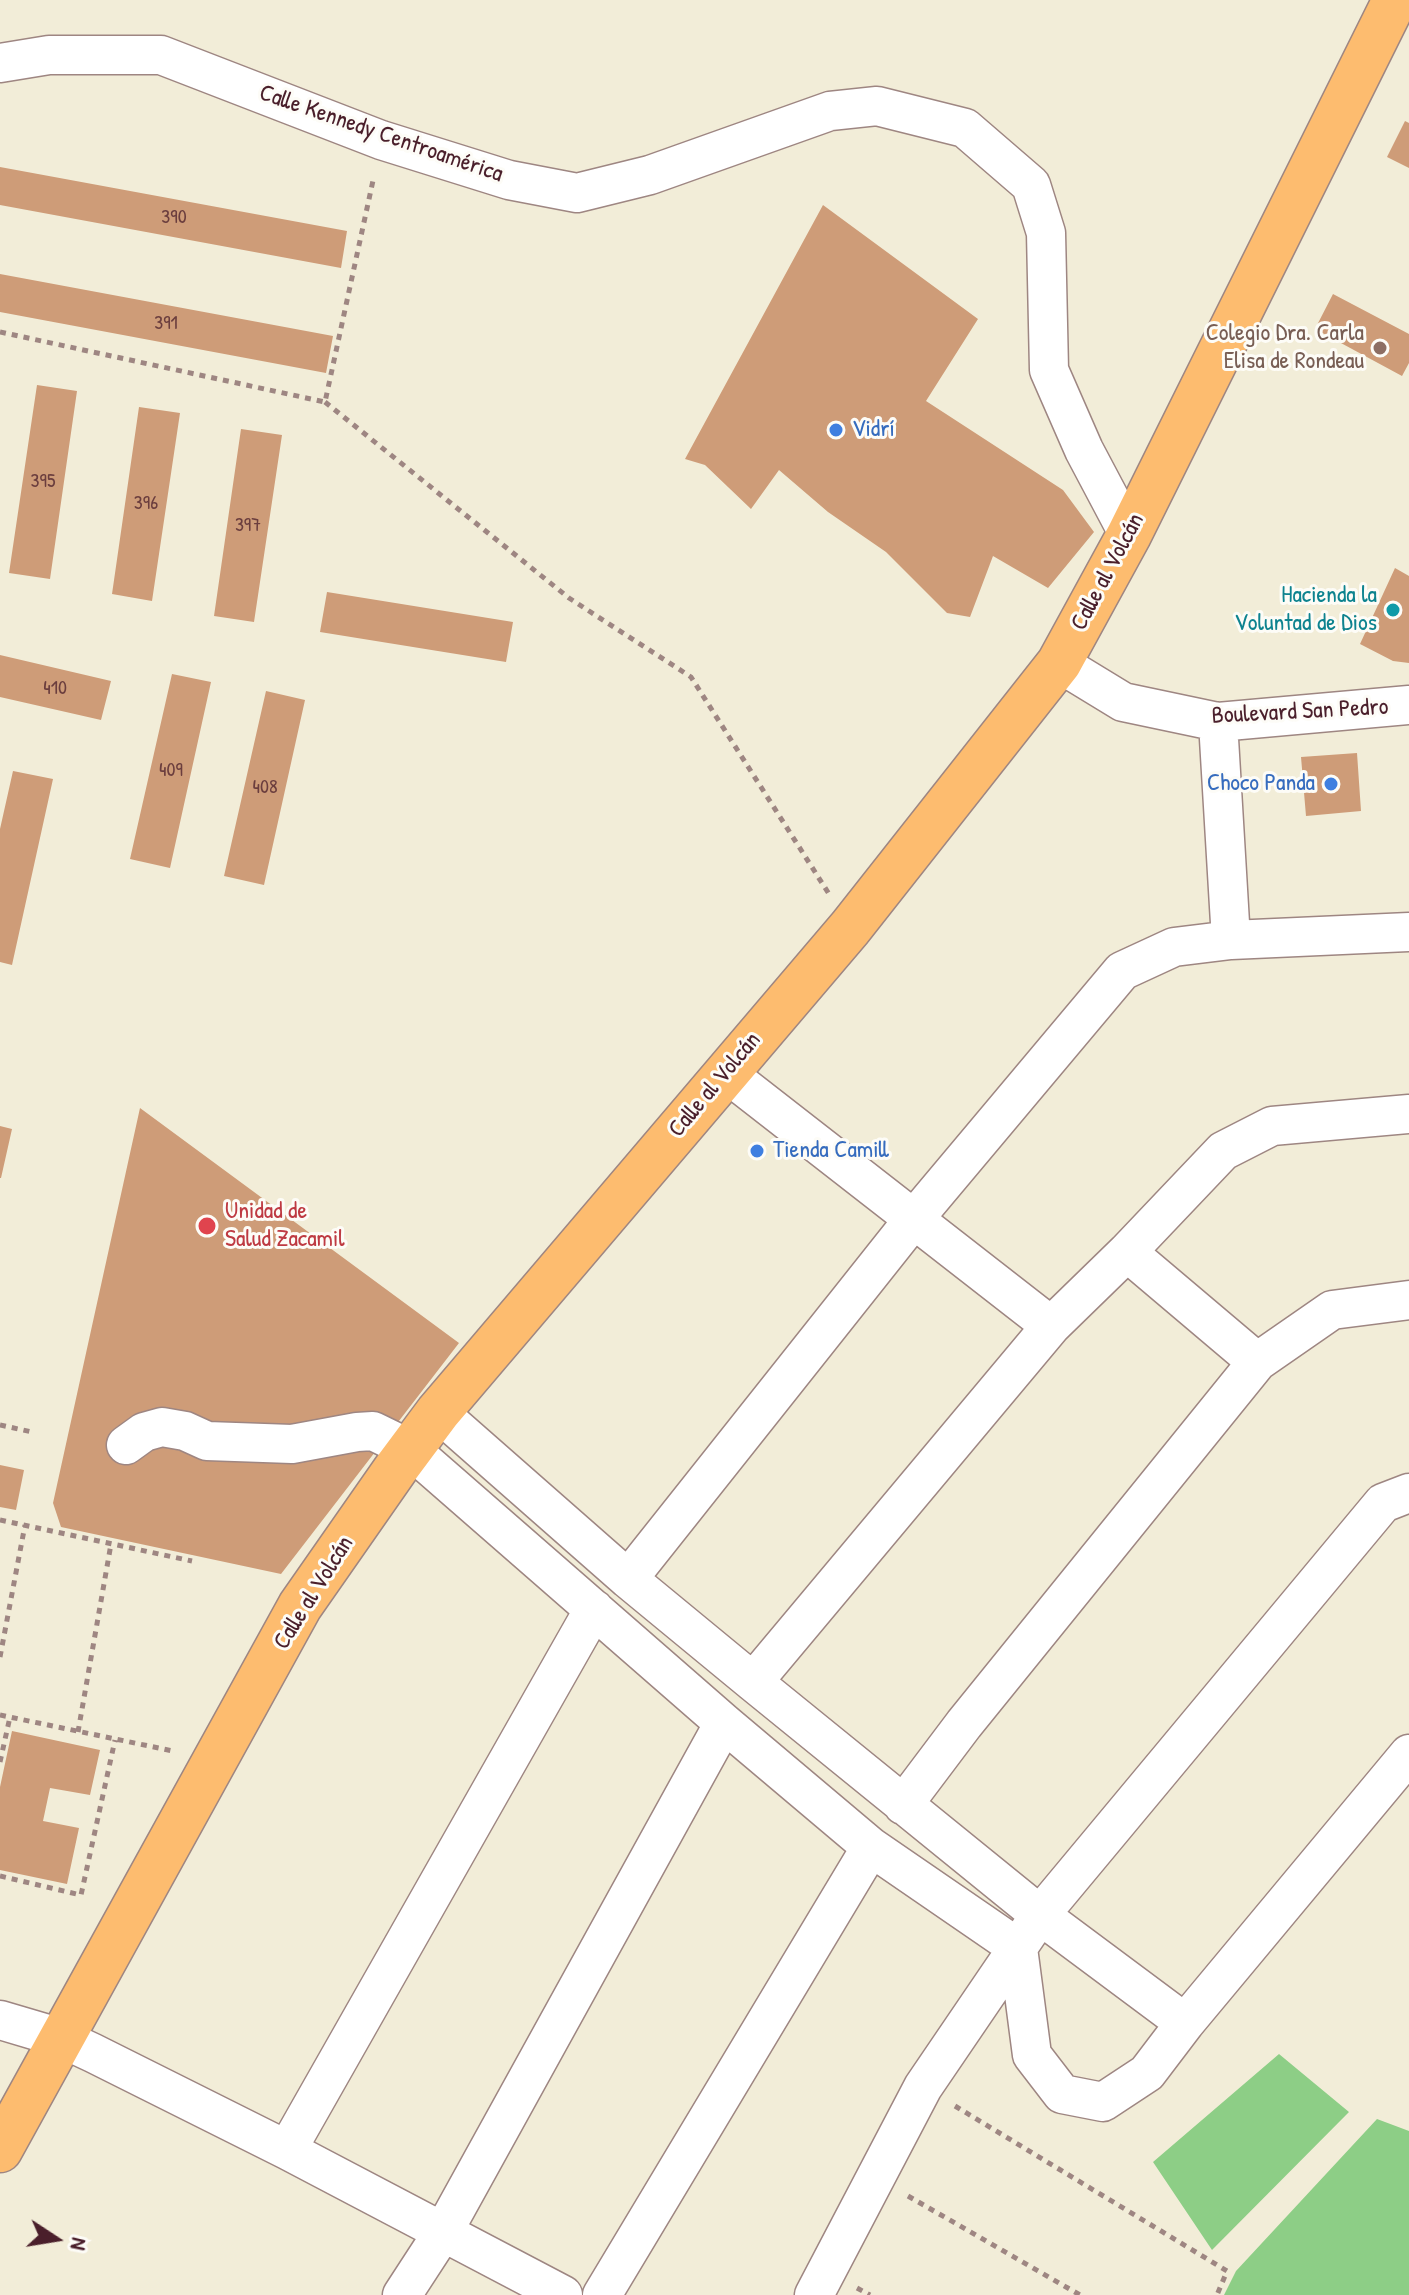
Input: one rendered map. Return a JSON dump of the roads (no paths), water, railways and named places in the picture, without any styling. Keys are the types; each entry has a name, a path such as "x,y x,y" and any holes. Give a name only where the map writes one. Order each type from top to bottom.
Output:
{"main road":[{"name":"Calle al Volcán","path":"0,2150 300,1606 410,1449 725,1072 850,928 1059,663 1129,535 1395,0"}],"street":[{"name":"Calle Kennedy Centroamérica","path":"0,63 49,55 161,55 381,140 509,180 577,193 650,175 830,111 877,106 965,128 1031,185 1046,233 1049,370 1084,450 1129,535"},
{"name":"Boulevard San Pedro","path":"1059,663 1123,702 1218,722 1409,705"},
{"path":"1218,722 1231,940"},
{"path":"628,1579 913,1220 1122,971 1174,947 1231,940 1409,932"},
{"path":"725,1072 1051,1326"},
{"path":"753,1682 1051,1326 1223,1151 1272,1126 1409,1114"},
{"path":"1127,1252 1257,1362"},
{"path":"903,1805 964,1724 1257,1362 1332,1310 1409,1300"},
{"path":"438,1412 628,1579 903,1805 1040,1915 1185,2023"},
{"path":"126,1445 144,1432 162,1427 185,1431 207,1441 292,1444 373,1431 410,1449 871,1847 1018,1948 1032,2055 1062,2094 1103,2102 1147,2073 1409,1754"},
{"path":"814,2295 923,2087 1040,1915 1383,1503 1409,1493"},
{"path":"516,1541 547,1509"},
{"path":"287,2150 594,1609"},
{"path":"402,2295 443,2232 724,1723"},
{"path":"602,2295 871,1847"},
{"path":"0,2020 61,2038 287,2150 563,2295"}],"place":[{"name":"Colegio Dra. Carla Elisa de Rondeau","path":"1380,348"},
{"name":"Vidrí","path":"836,430"},
{"name":"Hacienda la Voluntad de Dios","path":"1393,610"},
{"name":"Choco Panda","path":"1331,784"},
{"name":"Tienda Camill","path":"757,1151"},
{"name":"Unidad de Salud Zacamil","path":"207,1226"}]}
